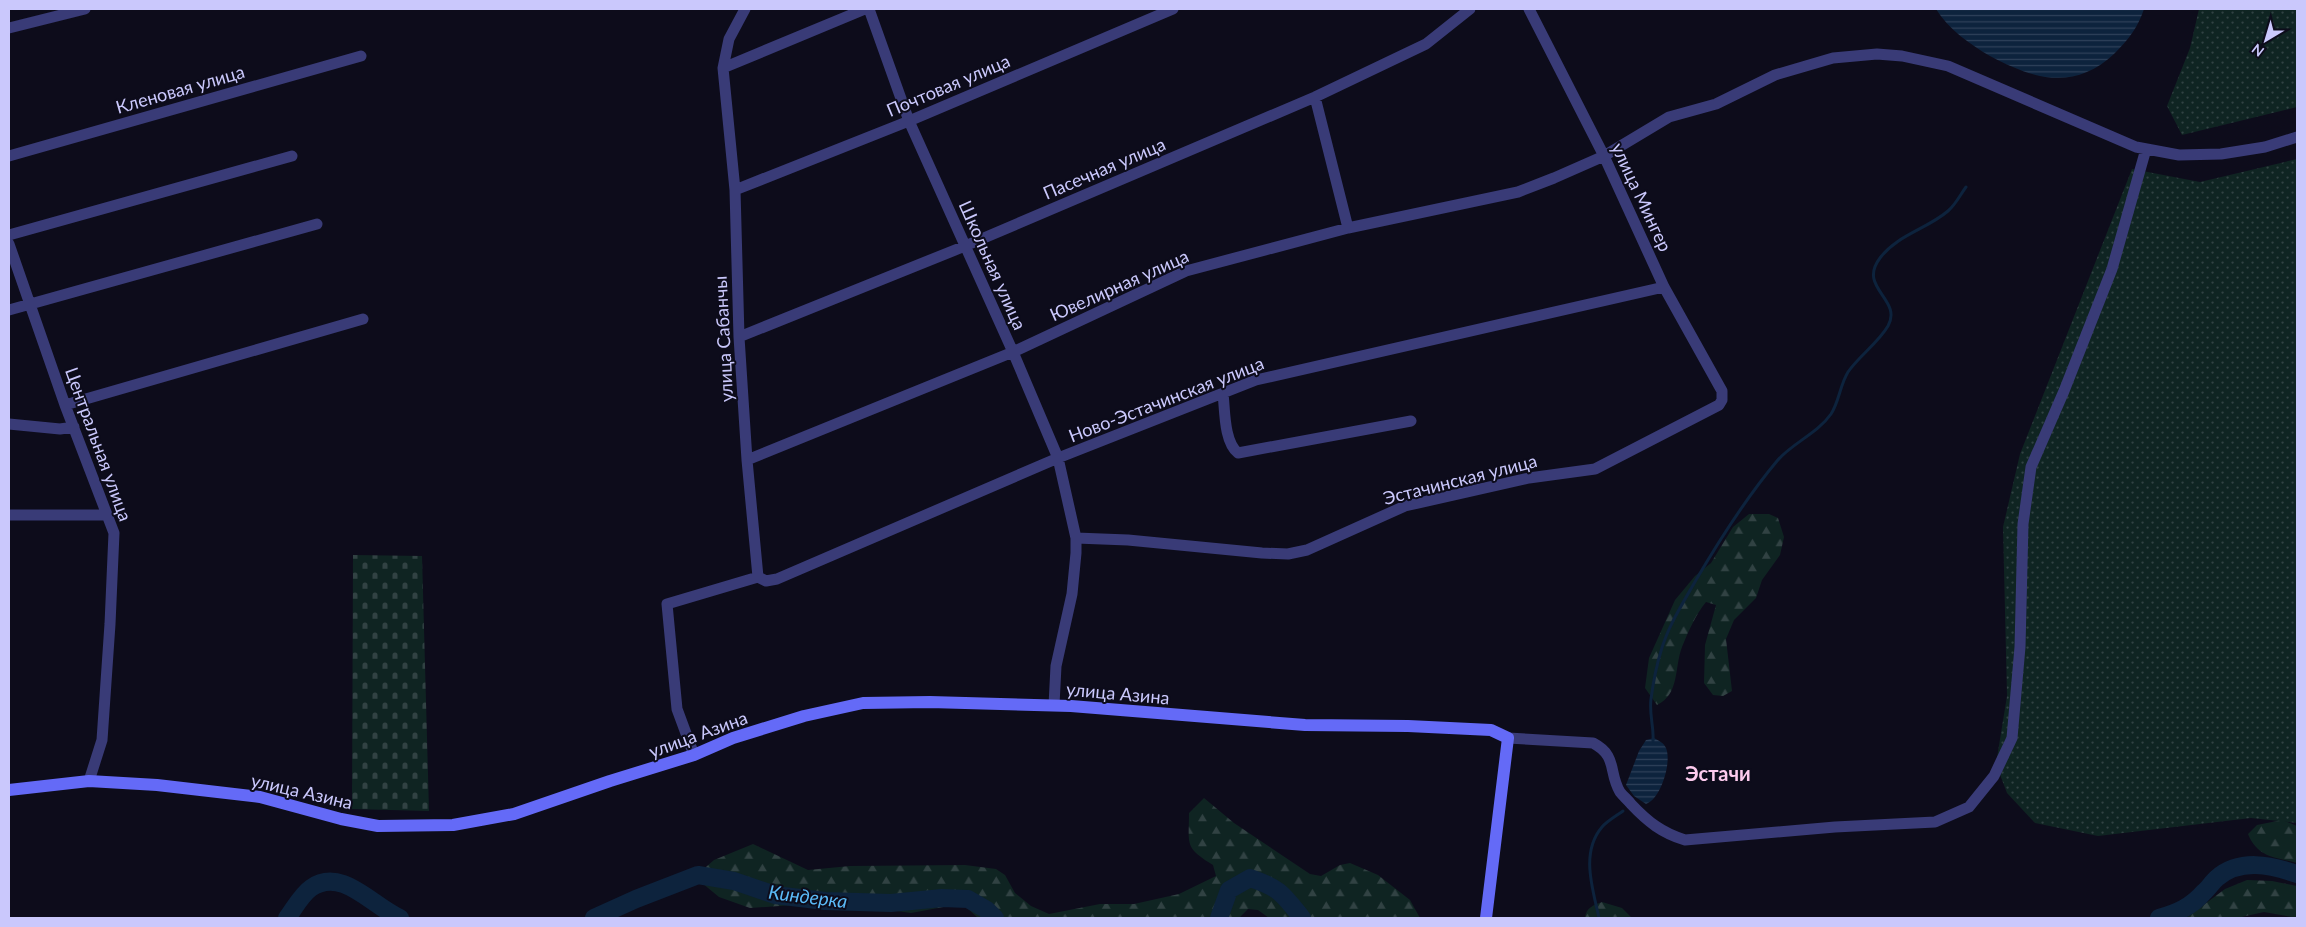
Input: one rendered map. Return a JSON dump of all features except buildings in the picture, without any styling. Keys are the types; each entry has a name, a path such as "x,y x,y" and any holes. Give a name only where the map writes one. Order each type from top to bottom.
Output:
{"street":[{"path":"9,28 85,9"},
{"name":"улица Сабанчы","path":"745,9 729,39 723,68 735,190 739,337 747,460 758,577"},
{"path":"723,68 865,9"},
{"name":"Школьная улица","path":"869,9 909,121 1013,352 1058,458 1076,538 1072,594 1056,666 1054,705"},
{"name":"Почтовая улица","path":"735,190 909,121 1173,9"},
{"name":"Пасечная улица","path":"739,337 965,246 1315,97 1426,44 1470,9"},
{"name":"улица Мингер","path":"1529,9 1604,156 1664,287 1722,391 1722,400"},
{"name":"Ювелирная улица","path":"747,460 1013,352 1186,271 1348,228 1518,192 1604,156 1669,117 1716,104 1775,75 1833,58 1878,54 1902,56 1948,66 2136,147 2179,155 2220,154 2265,147 2297,137"},
{"name":"Кленовая улица","path":"9,156 361,56"},
{"path":"1315,97 1348,228"},
{"path":"1486,918 1508,738 1593,743 1605,749 1611,760 1620,792 1647,821 1665,834 1686,840 1835,827 1918,824 1935,822 1969,807 1994,776 2012,738 2020,647 2023,524 2031,467 2064,391 2112,269 2146,149"},
{"path":"9,235 292,156"},
{"path":"9,310 317,224"},
{"name":"Центральная улица","path":"9,244 65,405 114,534 102,740 89,781"},
{"name":"Ново-Эстачинская улица","path":"758,577 766,581 778,579 1058,458 1256,380 1664,287"},
{"path":"65,405 363,319"},
{"path":"1223,393 1229,440 1233,449 1238,454 1411,421"},
{"name":"Эстачинская улица","path":"1076,538 1128,540 1288,554 1307,550 1405,506 1529,478 1595,470 1714,408 1722,400"},
{"path":"9,424 60,429 74,427"},
{"path":"9,515 106,515"},
{"path":"694,756 677,709 667,604 758,577"},
{"name":"улица Азина","path":"9,790 89,781 158,785 260,797 341,819 378,826 453,825 514,814 610,781 694,756 733,738 837,708 863,703 930,702 1054,705 1296,724 1490,730 1508,738"}],"green space":[{"path":"2199,9 2297,9 2297,107 2182,135 2167,106 2190,48"},
{"path":"2297,159 2297,823 2251,818 2098,836 2035,823 2007,793 1996,764 2007,696 2003,527 2020,454 2132,169 2200,182"},
{"path":"1749,514 1769,514 1778,518 1784,537 1780,555 1762,580 1756,598 1734,620 1726,639 1732,691 1723,696 1713,695 1704,683 1705,645 1716,605 1706,602 1682,647 1673,687 1664,700 1657,705 1645,688 1649,658 1675,600 1695,576 1711,563 1733,527"},
{"path":"353,555 422,556 429,811 352,809"},
{"path":"1204,798 1234,823 1310,874 1321,876 1340,865 1350,863 1378,875 1410,900 1420,918 1269,918 1258,910 1248,909 1239,918 978,918 965,906 954,905 911,913 835,902 750,908 719,897 702,883 699,873 714,860 753,844 808,870 850,866 965,865 996,869 1005,875 1015,893 1031,906 1049,914 1100,904 1134,904 1179,894 1216,876 1213,865 1197,854 1189,839 1189,813"},
{"path":"2282,820 2297,826 2297,863 2274,858 2262,852 2252,842 2248,834 2257,825"},
{"path":"2247,880 2272,881 2297,886 2297,918 2264,912 2237,918 2186,918 2225,889"},
{"path":"1602,902 1622,908 1632,918 1585,918 1590,907"}],"water":[{"path":"1936,9 2144,9 2139,22 2129,38 2100,65 2085,73 2070,77 2054,78 2023,71 1990,56 1960,36"},
{"path":"1654,738 1666,748 1668,762 1661,788 1651,801 1646,804 1634,796 1626,785 1639,751 1646,740"}],"waterway":[{"path":"1653,741 1651,705 1655,675 1664,642 1681,606 1724,534 1755,489 1783,455 1812,433 1831,414 1848,372 1888,326 1891,317 1890,308 1876,286 1874,277 1874,268 1880,258 1895,243 1948,211 1966,187"},
{"path":"1599,918 1590,871 1591,848 1595,837 1602,827 1623,811"},
{"name":"Киндерка","path":"2159,918 2189,906 2217,878 2236,868 2256,865 2277,868 2297,874"},
{"name":"Киндерка","path":"594,918 636,899 698,875 734,881 775,895 825,901 891,903 942,898 968,899 987,910 995,918"},
{"name":"Киндерка","path":"1219,918 1229,890 1250,878 1275,889 1302,918"},
{"name":"Киндерка","path":"287,918 307,891 323,883 334,882 346,885 400,918"}],"district":[{"name":"Эстачи","path":"1718,773"}]}
